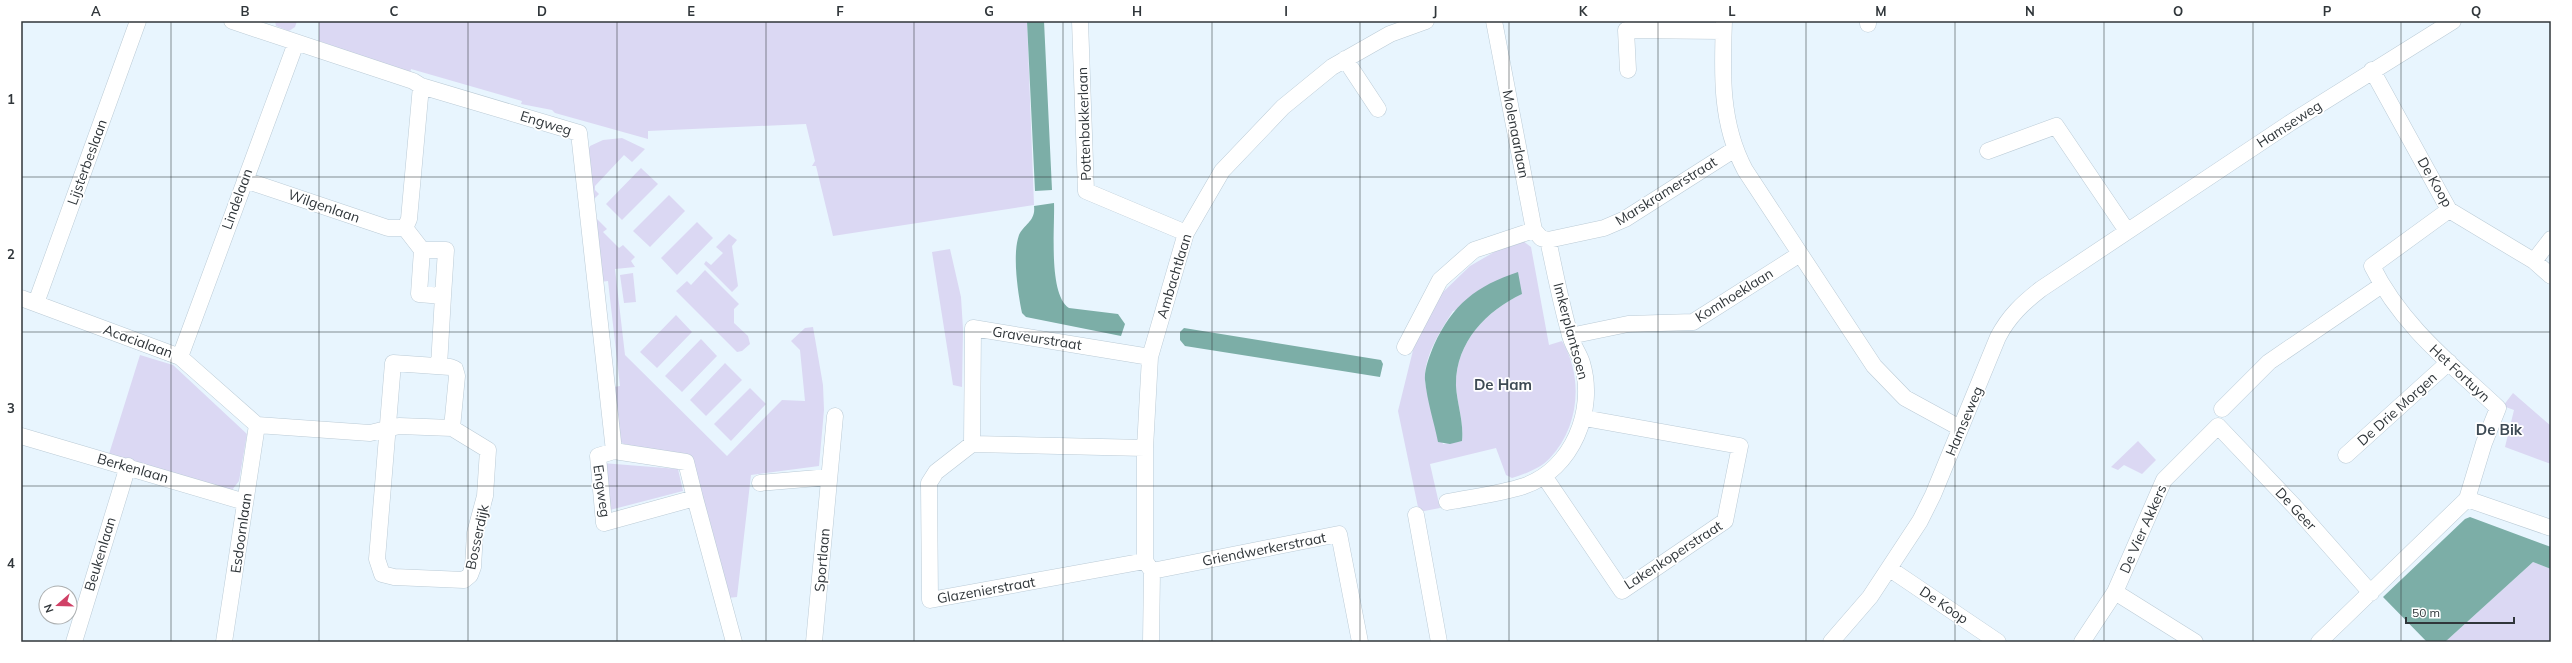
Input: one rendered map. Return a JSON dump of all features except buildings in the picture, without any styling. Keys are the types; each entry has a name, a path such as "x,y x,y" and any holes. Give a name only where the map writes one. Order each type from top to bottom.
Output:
{"street":[{"name":"Lijsterbeslaan","path":"29,301 138,21"},
{"name":"Engweg","path":"232,21 413,81 421,86 579,133 614,451"},
{"name":"Pottenbakkerlaan","path":"1080,21 1086,191 1186,233"},
{"name":"Ambachtlaan","path":"1151,642 1144,448 1150,357 1186,233 1222,171 1282,107 1332,67 1345,59 1390,34 1426,21"},
{"name":"Molenaarlaan","path":"1494,21 1534,230"},
{"name":"Hamseweg","path":"1831,642 1870,598 1890,569 1926,509 1998,337 2014,313 2041,289 2128,231 2372,70 2453,21"},
{"path":"1628,70 1626,30 1724,26 1724,101 1735,148 1745,170 1862,349 1887,380 1916,406 1960,428"},
{"name":"Lindelaan","path":"180,356 296,43"},
{"path":"1345,59 1378,109"},
{"name":"De Koop","path":"2372,70 2450,210 2534,261 2551,276"},
{"path":"421,86 409,219 405,228 422,250 419,294 443,296"},
{"path":"1988,150 2056,126 2128,231"},
{"name":"Marskramerstraat","path":"1548,240 1604,228 1625,219 1735,148"},
{"name":"Wilgenlaan","path":"245,180 388,228 405,228"},
{"name":"Het Fortuyn","path":"2319,642 2467,499 2484,443 2498,408 2421,338 2382,285 2372,266 2450,210"},
{"path":"1405,347 1440,280 1474,250 1534,230 1541,238 1548,240"},
{"path":"2534,261 2551,239"},
{"name":"Imkerplantsoen","path":"1447,502 1525,486 1544,476 1559,462 1577,438 1584,418 1586,392 1582,363 1570,336 1548,240"},
{"path":"422,250 446,250 439,366"},
{"name":"Komhoeklaan","path":"1570,336 1628,324 1692,322 1800,254"},
{"path":"2222,409 2269,362 2382,285"},
{"name":"Acacialaan","path":"29,301 180,356 257,425"},
{"name":"Graveurstraat","path":"972,444 973,328 1150,357"},
{"name":"De Drie Morgen","path":"2346,455 2449,362"},
{"name":"Bosserdijk","path":"257,425 370,433 387,429 399,426 452,428 488,450 485,496 475,533 473,567 470,575 464,580 454,581 394,577 382,574 377,559 387,429 393,363 439,366 455,369 457,376 452,428"},
{"name":"Sportlaan","path":"814,642 835,416"},
{"name":"Lakenkoperstraat","path":"1544,476 1622,591 1725,521 1740,446 1584,418"},
{"name":"Esdoornlaan","path":"224,642 257,425"},
{"name":"De Vier Akkers","path":"2082,642 2115,592 2164,480 2218,426"},
{"name":"De Geer","path":"2218,426 2296,508 2371,593"},
{"name":"Berkenlaan","path":"21,436 128,466 245,502"},
{"path":"972,444 1144,448"},
{"name":"Glazenierstraat","path":"972,444 936,472 929,482 930,600 1148,566"},
{"name":"Engweg","path":"695,498 604,523 598,456 614,451 686,462 734,642"},
{"name":"Beukenlaan","path":"74,642 128,466"},
{"path":"760,483 829,477"},
{"path":"2467,499 2551,528"},
{"path":"1416,515 1439,642"},
{"name":"Griendwerkerstraat","path":"1148,566 1339,534 1360,642"},
{"name":"De Koop","path":"1890,569 1998,642"},
{"path":"2115,592 2196,642"}],"shaded area":[{"path":"275,21 297,21 295,27 289,31 276,26"},
{"path":"319,21 1027,21 1034,205 833,236 816,166 812,166 815,161 806,124 648,131 648,139 555,113 552,110 521,104 522,101 411,69 410,73 319,41"},
{"path":"1027,21 1044,21 1052,190 1035,191"},
{"path":"622,138 645,149 632,162 624,155 595,186 595,190 599,194 589,204 584,159 590,146 603,140"},
{"path":"641,168 658,184 622,220 606,204"},
{"path":"669,195 685,211 650,247 633,231"},
{"path":"1054,203 1055,275 1062,300 1069,308 1118,314 1125,324 1121,336 1026,317 1022,313 1017,285 1016,263 1019,235 1031,219 1034,206"},
{"path":"590,212 607,229 603,232 619,248 623,245 635,257 631,261 635,267 615,269 625,355 727,456 782,400 805,401 800,350 791,341 805,328 813,327 823,385 824,410 819,466 751,475 737,597 727,598 691,457 624,444 618,440 609,388 620,386 608,281 600,282"},
{"path":"697,222 713,238 677,275 661,258"},
{"path":"729,234 737,240 732,246 738,286 732,292 704,264 706,261 711,265 723,253 716,247"},
{"path":"1523,241 1531,247 1549,345 1562,341 1569,355 1573,371 1576,386 1572,417 1560,446 1550,458 1537,468 1512,478 1506,475 1496,448 1430,464 1440,508 1419,512 1398,411 1416,338 1440,295 1470,266 1496,251","holes":["1522,294 1509,301 1485,319 1467,342 1457,370 1456,386 1462,427 1462,441 1443,444 1430,403 1425,379 1425,370 1430,352 1443,326 1453,311"]},
{"path":"950,249 961,297 963,329 962,387 953,385 932,252"},
{"path":"705,270 739,304 734,309 734,323 748,336 750,344 742,351 737,352 676,291 687,281 691,285"},
{"path":"1518,272 1522,294 1509,301 1485,319 1467,342 1461,356 1457,370 1456,386 1462,427 1462,441 1450,444 1438,442 1425,380 1426,367 1434,345 1449,318 1467,298 1478,290 1503,277"},
{"path":"633,273 636,302 624,303 620,275"},
{"path":"676,315 692,332 657,368 640,352"},
{"path":"1184,328 1381,360 1383,364 1380,377 1185,346 1180,340 1180,332"},
{"path":"701,339 717,356 682,392 665,376"},
{"path":"140,355 173,365 247,434 239,481 232,490 225,490 109,454"},
{"path":"725,363 742,380 706,416 690,400"},
{"path":"750,388 766,404 731,441 714,424"},
{"path":"2513,393 2551,426 2551,464 2505,447 2514,410 2503,406"},
{"path":"2138,441 2156,460 2142,474 2124,465 2118,470 2111,467"},
{"path":"602,463 678,469 683,491 606,511"},
{"path":"2470,517 2551,547 2551,569 2533,562 2445,642 2427,642 2383,597 2465,519"},
{"path":"2533,562 2551,569 2551,642 2445,642"}],"district":[{"name":"De Ham","path":"1503,384"},
{"name":"De Bik","path":"2499,429"}]}
